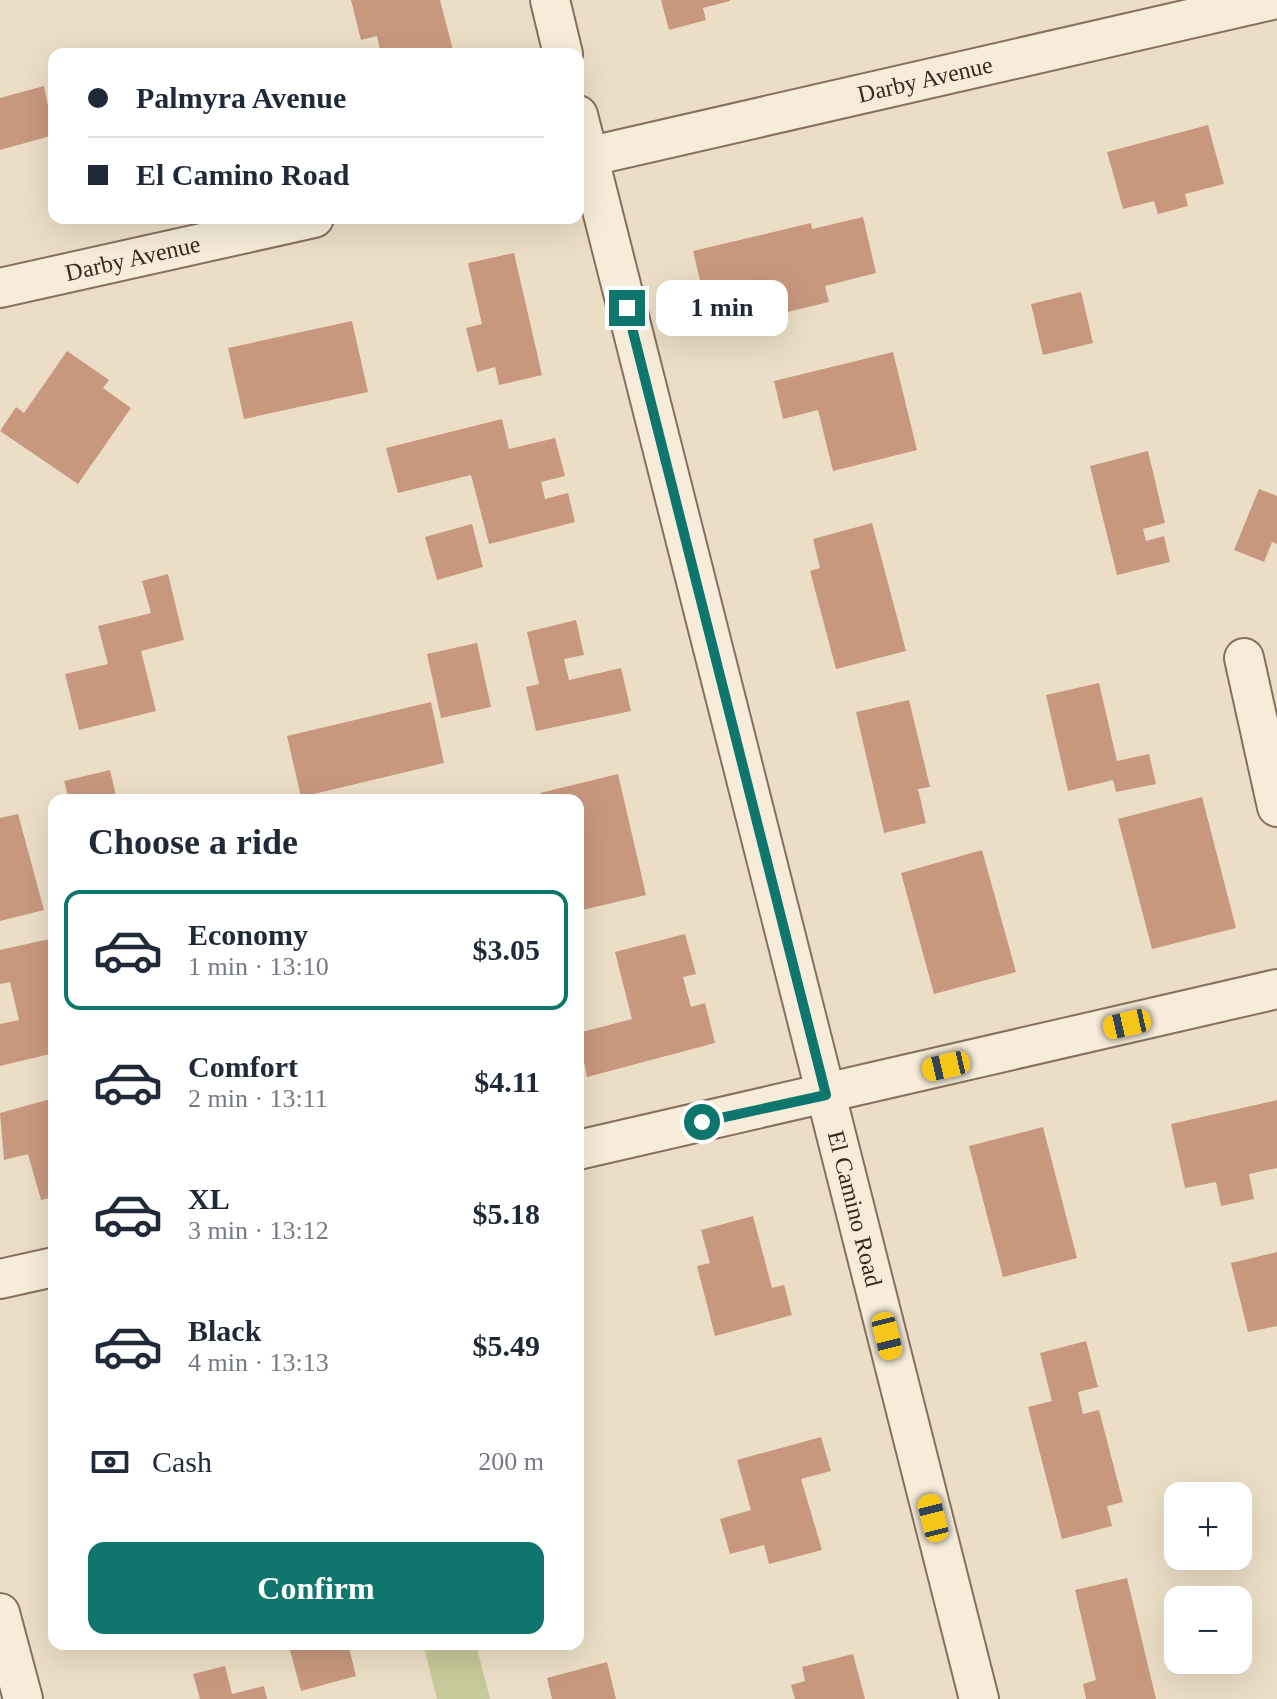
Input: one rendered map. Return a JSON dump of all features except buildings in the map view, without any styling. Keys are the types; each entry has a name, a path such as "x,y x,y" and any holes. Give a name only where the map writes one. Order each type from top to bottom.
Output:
{"street":[{"path":"550,0 562,48"},
{"name":"Darby Avenue","path":"584,158 1272,0"},
{"name":"El Camino Road","path":"584,162 979,1699"},
{"name":"Darby Avenue","path":"0,288 287,224"},
{"path":"1244,658 1277,807"},
{"path":"584,1149 1277,989"},
{"path":"0,1279 48,1268"},
{"path":"0,1613 23,1699"}],"green space":[{"path":"425,1650 478,1650 490,1699 437,1699"}],"route":[{"path":"627,308 826,1095 702,1122"}]}
